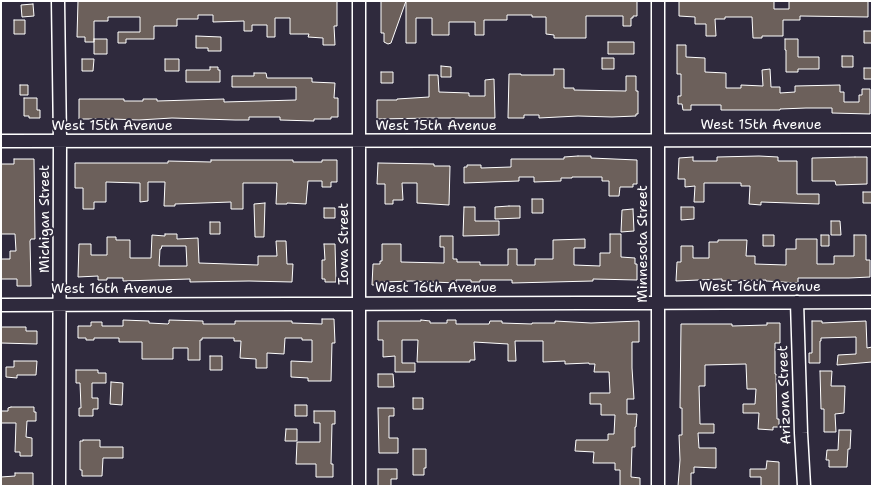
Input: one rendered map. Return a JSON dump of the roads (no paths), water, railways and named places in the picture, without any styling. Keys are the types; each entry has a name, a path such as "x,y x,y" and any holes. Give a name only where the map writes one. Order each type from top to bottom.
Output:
{"street":[{"name":"Michigan Street","path":"58,1 60,141 59,486"},
{"name":"Iowa Street","path":"359,1 359,486"},
{"name":"Minnesota Street","path":"658,1 658,486"},
{"name":"West 15th Avenue","path":"1,141 872,140"},
{"name":"Arizona Street","path":"797,302 800,425 804,486"},
{"name":"West 16th Avenue","path":"1,305 872,302"}]}
